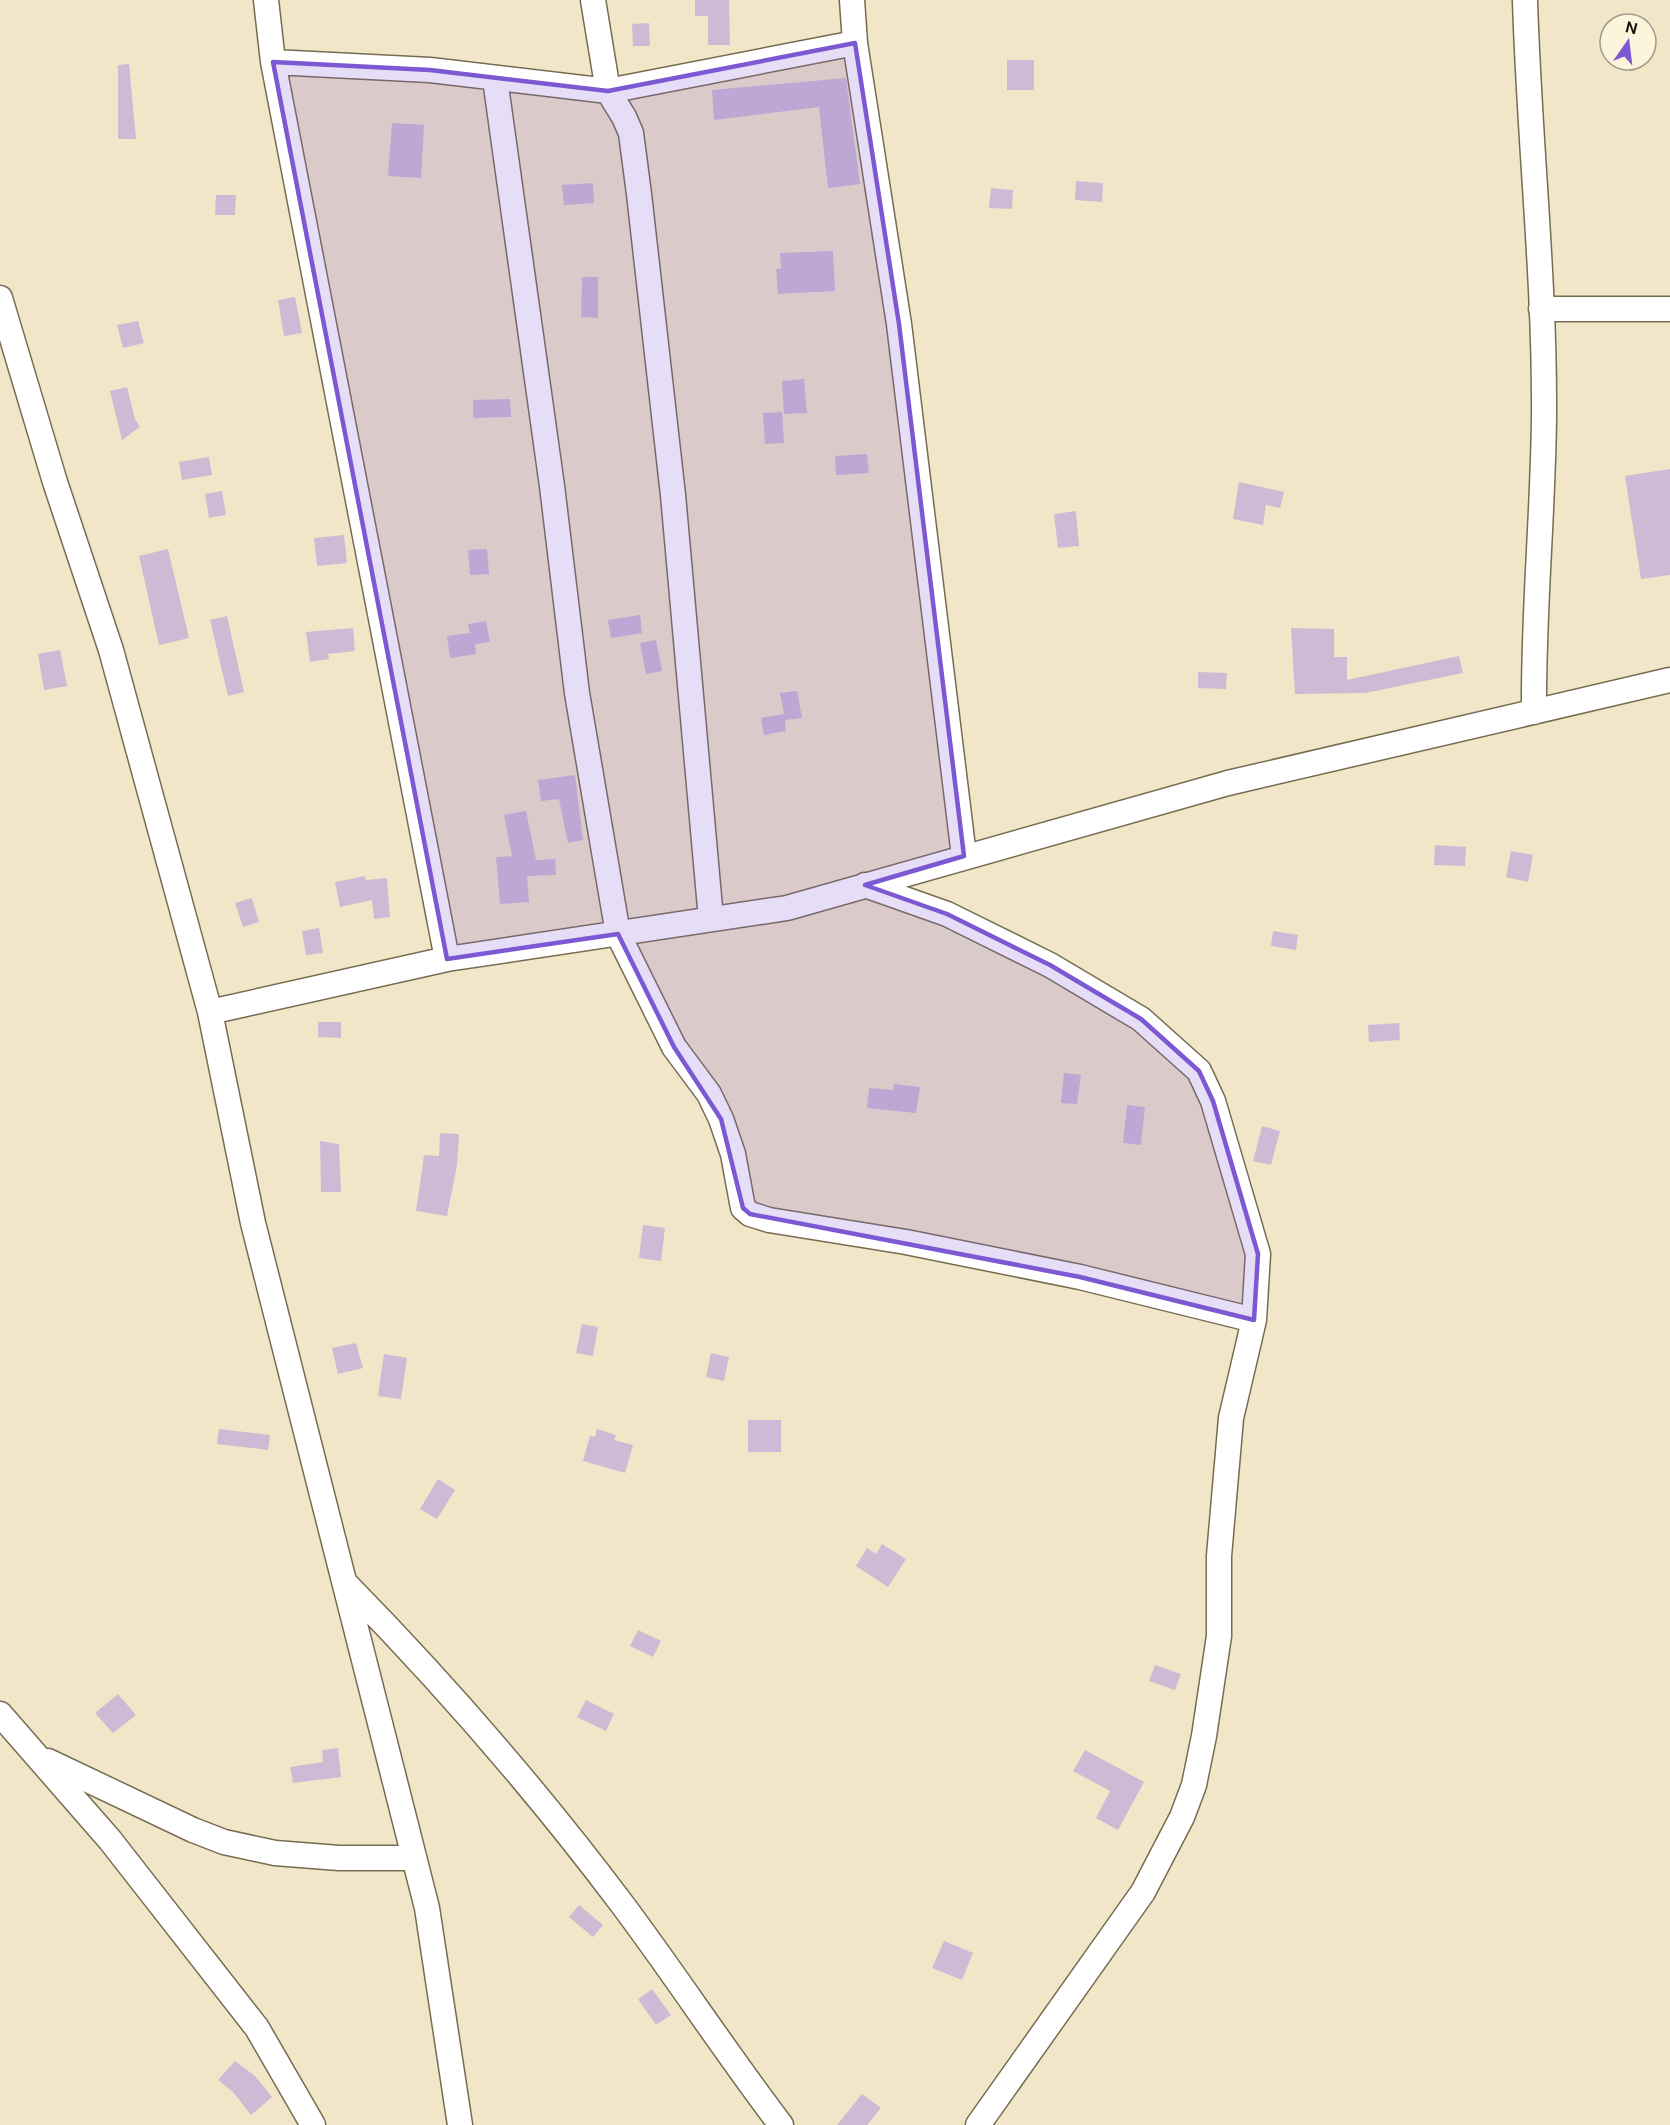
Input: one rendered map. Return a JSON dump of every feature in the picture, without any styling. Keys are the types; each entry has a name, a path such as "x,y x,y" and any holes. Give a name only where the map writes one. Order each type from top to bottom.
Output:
{"street":[{"path":"266,0 273,62 447,959"},
{"path":"593,0 608,91 631,133 639,194 673,495 711,919"},
{"path":"852,0 855,43 899,324 964,856"},
{"path":"1525,0 1544,417 1533,633 1534,712"},
{"path":"273,62 430,70 608,91 855,43"},
{"path":"495,79 552,486 577,693 618,934 674,1047 709,1094 721,1119 733,1154 743,1208 750,1214 783,1222 906,1242 1080,1277 1254,1320"},
{"path":"0,298 55,482 111,650 210,1012 253,1223 427,1908 460,2125"},
{"path":"1540,309 1670,309"},
{"path":"210,1012 447,959 787,908 964,856 1285,768 1670,680"},
{"path":"865,885 947,914 1050,965 1141,1019 1199,1071 1213,1101 1258,1254 1254,1320 1231,1418 1218,1556 1219,1636 1194,1785 1173,1836 1143,1892 978,2125"},
{"path":"343,1581 405,1645 532,1790 622,1904 782,2125"},
{"path":"0,1714 110,1840 257,2028 302,2120"},
{"path":"38,1756 193,1830 224,1842 275,1853 339,1858 413,1858"}],"highlighted area":[{"path":"855,43 899,324 964,856 865,885 947,914 1050,965 1141,1019 1199,1071 1213,1101 1258,1254 1254,1320 1080,1277 750,1214 743,1208 721,1119 674,1047 618,934 447,959 273,62 430,70 608,91"}],"building":[{"path":"695,0 729,0 730,45 708,45 708,16 695,16"},
{"path":"649,23 650,46 633,46 632,24"},
{"path":"1007,60 1034,60 1034,90 1007,90"},
{"path":"129,64 136,139 118,139 118,65"},
{"path":"846,78 860,184 828,188 819,107 714,120 712,90"},
{"path":"392,123 424,125 421,178 388,176"},
{"path":"1076,181 1103,183 1102,202 1075,200"},
{"path":"593,183 594,203 564,205 562,185"},
{"path":"991,188 1013,190 1012,209 989,208"},
{"path":"216,195 236,195 235,215 215,215"},
{"path":"833,251 835,291 778,294 776,269 781,269 780,253"},
{"path":"582,277 598,277 598,318 581,317"},
{"path":"295,297 302,333 284,336 278,300"},
{"path":"138,321 144,343 123,348 117,325"},
{"path":"804,379 807,413 784,414 782,381"},
{"path":"127,387 135,419 140,427 122,440 110,391"},
{"path":"510,399 511,417 473,418 473,400"},
{"path":"782,412 784,443 765,444 763,413"},
{"path":"867,454 869,473 836,475 835,456"},
{"path":"209,457 212,475 182,480 179,462"},
{"path":"1670,469 1670,575 1641,579 1625,476"},
{"path":"1239,482 1284,492 1280,508 1266,505 1263,525 1233,519"},
{"path":"222,491 226,515 209,518 205,494"},
{"path":"1076,511 1079,546 1058,548 1054,514"},
{"path":"344,535 347,563 317,566 314,538"},
{"path":"168,549 189,638 159,645 139,556"},
{"path":"487,549 489,574 470,575 468,550"},
{"path":"640,615 642,633 611,638 608,620"},
{"path":"227,616 244,692 228,696 210,620"},
{"path":"486,621 490,642 475,644 476,654 450,658 447,636 470,633 468,624"},
{"path":"353,628 355,651 328,654 329,659 310,662 306,632"},
{"path":"1291,628 1334,629 1334,657 1347,657 1347,680 1459,656 1463,673 1365,693 1295,694"},
{"path":"656,640 662,671 646,674 640,643"},
{"path":"60,650 67,686 44,690 38,654"},
{"path":"1198,672 1227,673 1226,689 1198,688"},
{"path":"797,691 802,718 785,720 786,731 764,735 761,718 784,714 780,693"},
{"path":"575,775 583,840 568,843 559,799 541,801 538,780"},
{"path":"526,811 536,860 555,859 556,875 527,876 529,902 500,904 496,857 512,856 504,815"},
{"path":"1435,845 1466,847 1465,866 1434,865"},
{"path":"1511,851 1533,855 1528,882 1506,877"},
{"path":"365,876 366,880 387,878 390,917 374,919 372,900 340,907 335,882"},
{"path":"252,898 259,922 243,927 235,903"},
{"path":"319,928 323,953 306,955 302,931"},
{"path":"1273,931 1298,935 1296,950 1271,946"},
{"path":"318,1022 341,1022 341,1038 318,1037"},
{"path":"1399,1023 1400,1040 1369,1042 1368,1025"},
{"path":"1064,1073 1081,1075 1077,1104 1061,1103"},
{"path":"894,1084 920,1087 916,1113 867,1108 869,1088 893,1090"},
{"path":"1127,1105 1145,1107 1141,1145 1123,1143"},
{"path":"1262,1126 1280,1131 1271,1165 1253,1161"},
{"path":"440,1133 459,1134 457,1165 447,1216 416,1211 424,1155 439,1156"},
{"path":"320,1141 339,1144 341,1192 321,1192"},
{"path":"643,1225 665,1228 661,1261 639,1258"},
{"path":"582,1324 598,1327 593,1356 576,1353"},
{"path":"356,1343 363,1368 338,1374 332,1348"},
{"path":"711,1353 729,1357 724,1381 706,1377"},
{"path":"384,1354 407,1358 401,1399 378,1396"},
{"path":"748,1420 781,1420 781,1452 748,1452"},
{"path":"219,1429 270,1435 268,1450 217,1444"},
{"path":"597,1429 616,1435 614,1440 633,1445 625,1473 583,1461 590,1436 595,1437"},
{"path":"438,1479 455,1490 437,1519 420,1509"},
{"path":"882,1544 906,1559 888,1587 856,1566 867,1548 876,1554"},
{"path":"638,1630 661,1641 653,1657 630,1646"},
{"path":"1155,1665 1181,1674 1175,1690 1149,1681"},
{"path":"118,1694 136,1715 113,1733 95,1713"},
{"path":"586,1700 614,1714 606,1731 577,1717"},
{"path":"338,1748 341,1777 293,1783 290,1767 323,1762 322,1750"},
{"path":"1085,1750 1144,1782 1118,1830 1096,1818 1110,1791 1073,1771"},
{"path":"579,1905 603,1925 593,1937 569,1917"},
{"path":"944,1941 973,1953 962,1980 932,1968"},
{"path":"652,1989 671,2015 656,2025 638,1999"},
{"path":"235,2061 255,2076 272,2097 251,2115 233,2092 218,2080"},
{"path":"862,2094 881,2108 867,2125 837,2125"}]}
